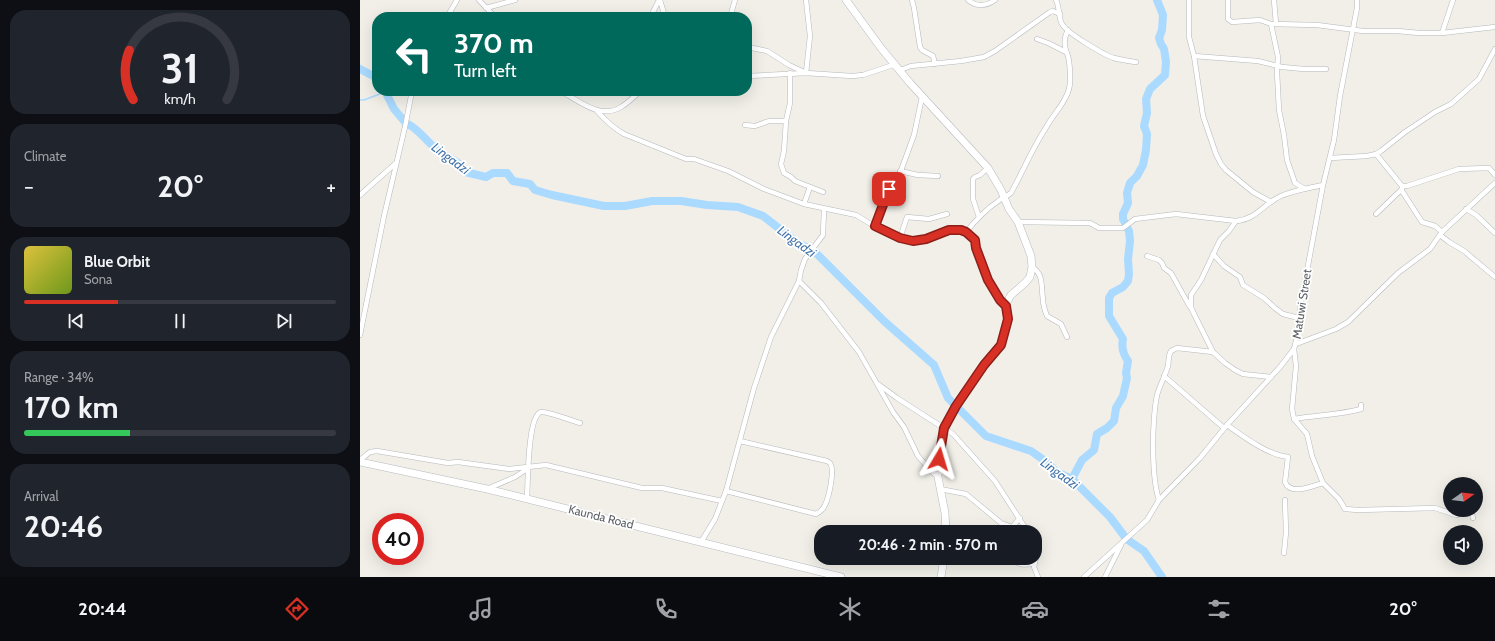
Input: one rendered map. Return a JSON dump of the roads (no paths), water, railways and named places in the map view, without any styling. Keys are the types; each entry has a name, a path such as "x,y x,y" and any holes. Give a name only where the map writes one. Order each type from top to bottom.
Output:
{"street":[{"path":"450,12 456,0"},
{"path":"479,0 490,12"},
{"path":"486,8 515,0"},
{"path":"653,12 660,0"},
{"path":"660,0 664,12"},
{"path":"731,12 735,0"},
{"path":"806,0 810,36 806,73"},
{"path":"846,0 881,48 922,97 988,168 1018,222 1028,248 1032,266 1029,280 1011,295 1007,302 1006,306 1008,319 1001,345 984,365 956,406 944,428 938,477 945,513 946,525"},
{"path":"912,0 920,47 922,50 933,56 935,64"},
{"path":"968,0 974,5 981,6 995,0"},
{"path":"1056,0 1061,22 1068,30 1114,58 1136,62"},
{"path":"1189,0 1189,37 1194,56 1203,116 1211,142 1221,164 1253,192 1271,202"},
{"path":"1274,0 1274,24 1278,57 1279,110 1287,160 1296,183 1305,189"},
{"name":"Matuwi Street","path":"1084,577 1147,520 1159,500 1200,458 1295,347 1323,185 1330,158 1353,30 1357,0"},
{"path":"1442,33 1453,0"},
{"path":"1228,1 1228,21 1232,22 1260,20 1274,24 1317,25 1374,32 1398,31 1419,33 1442,33 1495,27"},
{"path":"752,76 806,73 857,76 898,67 935,64 984,57 995,51 1050,12 1053,11 1060,14"},
{"path":"966,232 979,217 997,201 1005,198 1011,193 1047,124 1059,110 1067,97 1070,76 1064,37 1068,30"},
{"path":"1037,39 1048,42 1066,52"},
{"path":"752,48 767,51 789,66 806,73"},
{"path":"1330,158 1356,157 1376,154 1405,132 1435,112 1451,104 1479,79 1495,49"},
{"path":"1194,56 1258,61 1278,67 1304,70 1326,69"},
{"path":"790,73 790,102 786,120 784,151 781,161 783,171 795,181 823,192"},
{"path":"360,334 384,216 411,96"},
{"path":"569,96 596,111 612,126 624,134 686,159 694,159 728,171 764,189 804,204 856,215 900,238 909,241 916,241 926,239 949,230 961,230 966,232 975,240 976,248 988,280 1000,300 1006,306"},
{"path":"596,111 606,111 619,108 635,96"},
{"path":"875,226 889,189 900,171 914,136 922,97"},
{"path":"745,125 755,126 769,121 786,120"},
{"path":"1376,154 1402,187 1422,222 1435,226 1448,242 1464,251 1495,276"},
{"path":"360,195 396,163"},
{"path":"979,217 972,199 972,181 974,177 980,175 988,168"},
{"path":"1376,214 1402,187 1459,169 1489,168 1495,175"},
{"path":"900,171 933,177 938,176"},
{"path":"1473,518 1472,514 1466,513 1456,515 1435,508 1345,509 1339,499 1323,483 1312,456 1307,434 1294,420 1292,409 1296,366 1295,347 1336,329 1348,322 1398,274 1430,249 1441,233 1495,183"},
{"path":"1018,222 1090,223 1099,228 1123,228 1130,222 1140,218 1176,214 1236,221 1251,218 1271,202 1288,193 1323,185"},
{"path":"804,204 810,187"},
{"path":"700,542 711,526 726,491 754,388 771,337 799,281 801,270 806,259 823,235 824,209"},
{"path":"1466,209 1495,233"},
{"path":"900,238 907,217 929,219 947,214"},
{"path":"1194,314 1191,307 1191,295 1201,280 1221,238 1229,231 1236,221"},
{"path":"1213,254 1224,266 1240,277 1242,283 1246,287 1261,295 1284,314 1299,318"},
{"path":"1147,256 1161,261 1164,268 1171,273 1213,352 1238,372 1271,376"},
{"path":"1032,266 1039,272 1041,277 1042,299 1047,316 1061,324 1067,337"},
{"path":"799,281 820,303 859,352 893,412 904,427 918,456 930,471 938,477"},
{"path":"1159,500 1156,491 1153,466 1154,418 1157,397 1168,366 1169,354 1173,349 1181,348 1213,352"},
{"path":"1164,376 1226,427 1279,456 1289,457 1285,482 1287,486 1296,489 1323,483"},
{"path":"877,383 897,398 953,434 995,481 1024,525"},
{"path":"1294,420 1310,416 1350,412 1362,409 1361,405"},
{"path":"527,499 528,458 533,425 538,414 544,412 580,423"},
{"path":"726,491 816,514 820,512 825,505 833,470 827,460 740,441"},
{"path":"360,461 370,452 376,451 448,463 458,462 505,469 528,468 538,465 546,465 642,488 662,488 722,501"},
{"name":"Kaunda Road","path":"360,461 487,489 840,577"},
{"path":"487,489 515,477 528,468"},
{"path":"940,488 966,494 1001,523 1012,527 1020,518"},
{"path":"1284,553 1286,532 1285,500"},
{"path":"1105,577 1122,543"},
{"path":"941,577 943,565"},
{"path":"1035,565 1038,577"}],"waterway":[{"path":"1072,479 1082,460 1094,450 1097,434 1107,428 1114,421 1116,408 1123,396 1127,378 1126,373 1128,361 1123,351 1123,339 1109,316 1109,298 1112,293 1123,287 1128,281 1130,241 1129,231 1123,219 1123,214 1128,203 1127,193 1130,183 1137,176 1143,165 1147,134 1144,126 1147,113 1146,99 1150,89 1165,75 1166,62 1164,49 1159,38 1162,30 1163,15 1157,0"},
{"path":"360,69 372,75"},
{"path":"360,100 374,96"},
{"path":"388,96 394,109 405,122"},
{"name":"Lingadzi","path":"408,124 417,130 437,150 458,163 465,172 486,177 493,173 507,173 513,181 530,184 535,190 552,195 604,206 625,206 652,201 681,201 707,205 738,207 763,216 799,244 813,250 884,321 934,365 948,398 986,436 1031,451 1048,463 1056,472 1072,479 1110,517 1125,537"},
{"path":"1128,540 1144,551 1162,577"}]}
